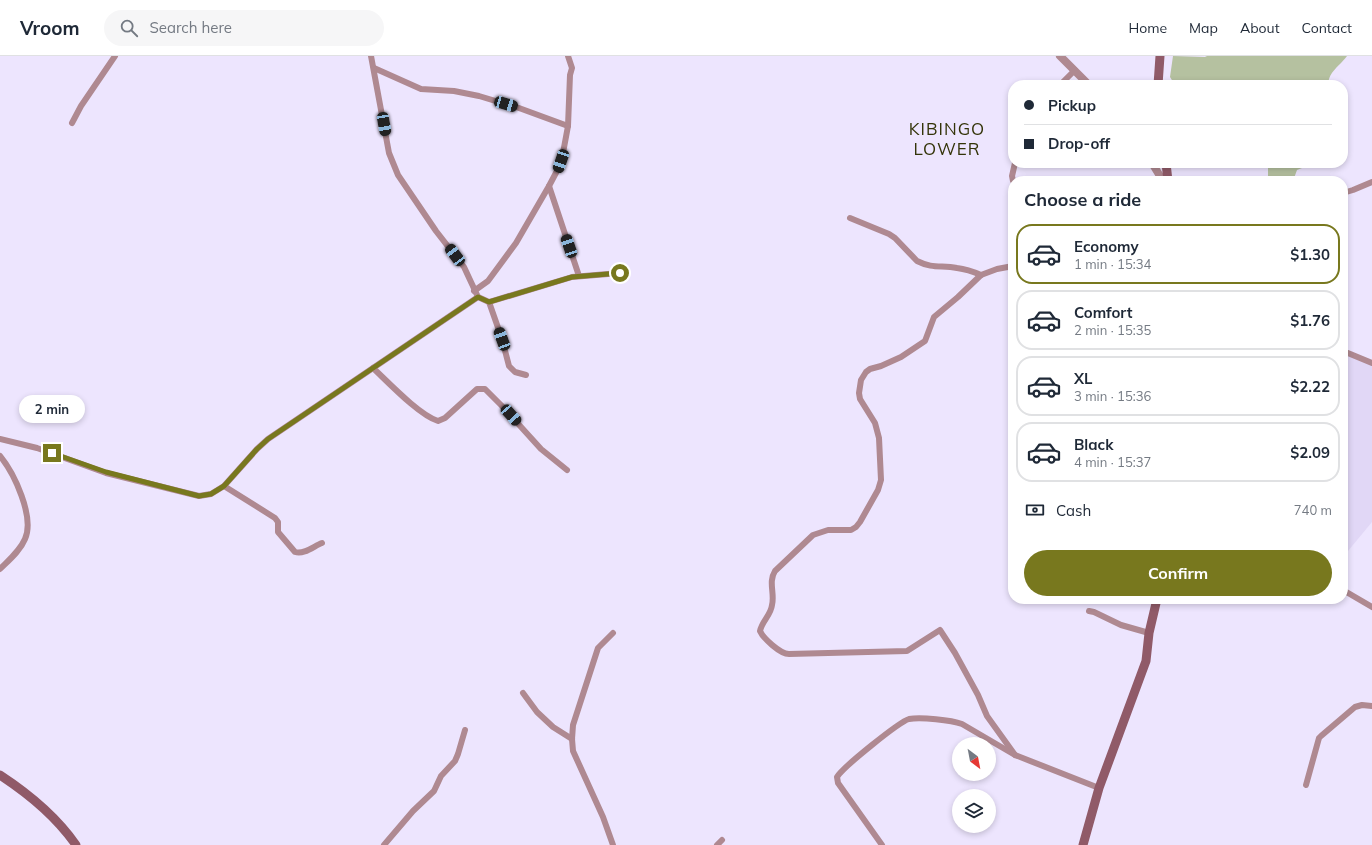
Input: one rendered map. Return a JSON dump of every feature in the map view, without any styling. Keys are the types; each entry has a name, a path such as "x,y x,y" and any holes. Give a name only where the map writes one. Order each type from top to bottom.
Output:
{"main road":[{"path":"1158,80 1160,56"},
{"path":"1083,845 1099,788 1146,660 1149,633 1156,604"},
{"path":"0,775 22,789 54,818 76,845"}],"street":[{"path":"72,123 81,106 115,56"},
{"path":"370,56 374,68 389,153 393,166 398,176 436,231 464,267 478,297 489,302 579,276 620,273"},
{"path":"474,291 488,281 516,243 558,169 563,153 568,126 570,75 572,68 568,56"},
{"path":"1060,56 1084,80"},
{"path":"374,68 421,88 454,91 479,96 520,108 568,126"},
{"path":"1065,80 1075,70"},
{"path":"1348,192 1372,182"},
{"path":"549,186 579,276"},
{"path":"850,218 889,234 895,238 917,261 937,267 956,268 981,275"},
{"path":"1008,267 981,275 934,317 925,341 901,356 881,366 870,369 863,376 859,389 860,399 875,423 879,438 881,480 878,490 856,528 851,530 828,530 813,535 775,571 772,575 771,581 773,605 760,631 762,635 783,653 789,654 907,651 940,630 955,653 978,695 987,716 1015,755"},
{"path":"0,439 37,448 106,472 199,496 211,494 224,486 268,439 478,297"},
{"path":"489,302 502,339 509,366 516,372 526,375"},
{"path":"1348,353 1372,363"},
{"path":"373,368 400,394 438,421 445,418 477,389 485,389 541,449 567,470"},
{"path":"0,456 5,462 20,491 25,506 27,519 27,533 24,542 0,569"},
{"path":"224,486 275,518 278,522 278,532 295,552 302,552 322,543"},
{"path":"1348,593 1372,607"},
{"path":"1089,610 1121,625 1149,633"},
{"path":"613,634 598,648 573,725 572,739 573,751 603,816 613,845"},
{"path":"523,693 537,712 552,727 572,739"},
{"path":"1306,785 1319,738 1355,707 1362,705 1372,706"},
{"path":"882,845 838,783 837,777 849,764 899,724 912,719 955,721 974,730 1015,755 1099,788"},
{"path":"384,845 413,811 434,791 441,776 455,761 465,730"},
{"path":"717,845 722,840"}],"shaded area":[{"path":"1348,355 1372,365 1372,522 1348,551"}],"green space":[{"path":"1173,56 1347,56 1332,73 1329,80 1172,80 1170,77"},
{"path":"1268,168 1302,168 1297,170 1295,176 1268,176"}],"district":[{"name":"KIBINGO LOWER","path":"947,138"}],"route":[{"path":"52,453 106,472 148,484 199,496 211,494 228,482 257,449 268,439 478,297 489,302 572,277 620,273"}]}
